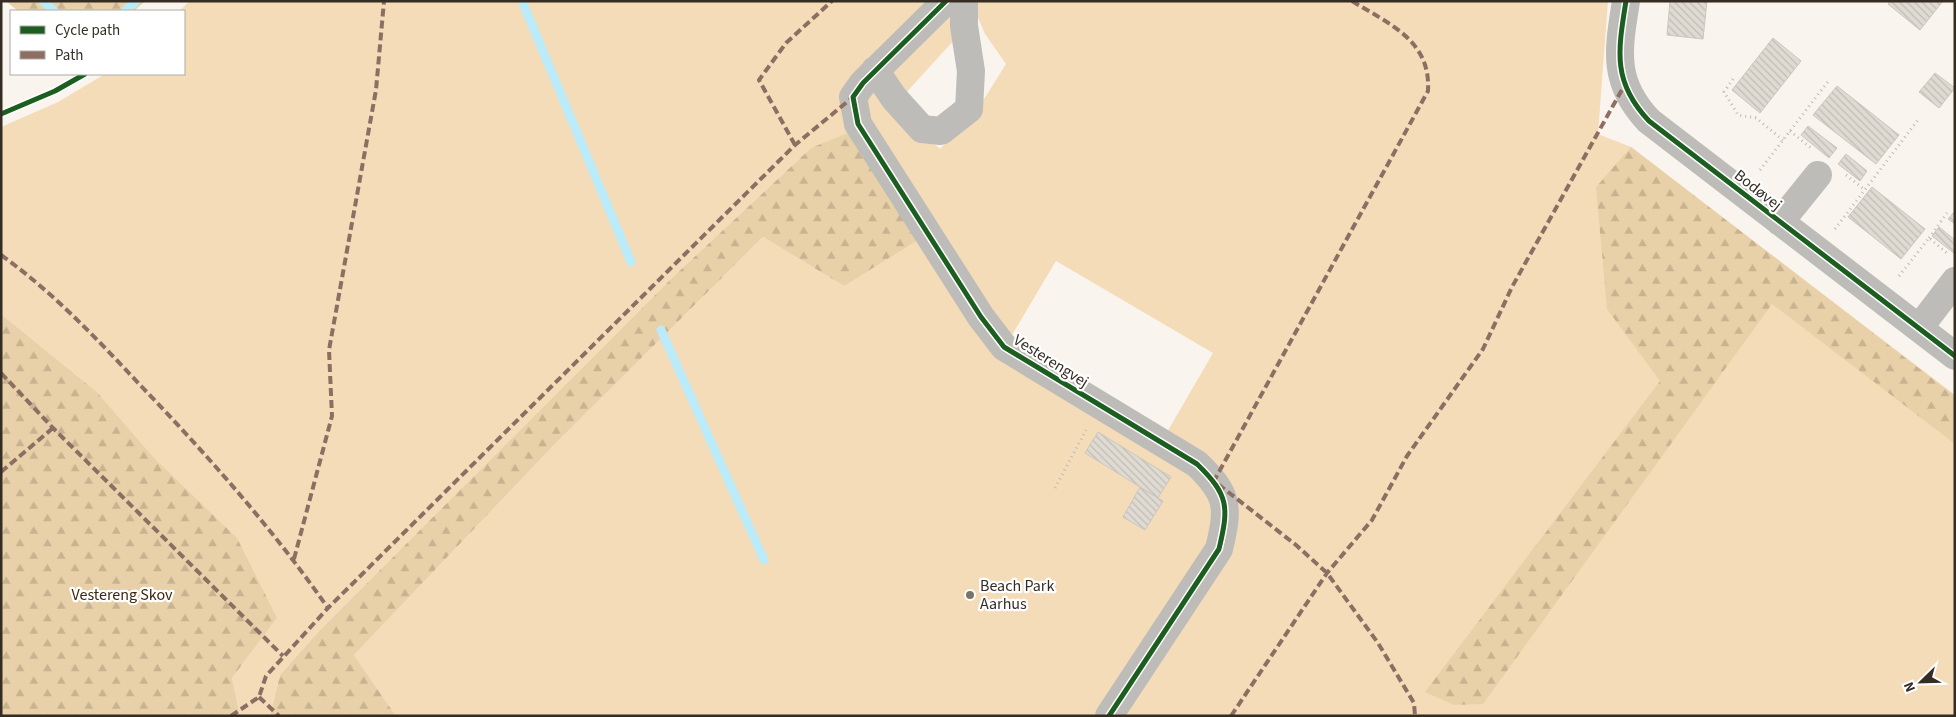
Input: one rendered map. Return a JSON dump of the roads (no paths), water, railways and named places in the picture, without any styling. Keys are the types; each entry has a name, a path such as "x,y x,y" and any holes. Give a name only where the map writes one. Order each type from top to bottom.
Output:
{"street":[{"name":"Vesterengvej","path":"946,1 875,70 853,97 858,124 986,325 1004,347 1197,464 1214,481 1225,504 1225,523 1219,549 1109,716"},
{"path":"875,70 894,98 922,129 941,131 969,109 971,71 964,26 964,1"},
{"name":"Bodøvej","path":"1626,1 1620,37 1620,63 1624,86 1634,105 1649,121 1955,356"},
{"path":"1780,222 1818,175"},
{"path":"1918,328 1955,280"}],"waterway":[{"path":"43,1 53,10"},
{"path":"126,10 136,1"},
{"path":"522,1 631,262"},
{"path":"661,330 764,560"}],"place":[{"name":"Beach Park Aarhus","path":"970,595"}],"park label":[{"name":"Vestereng Skov","path":"122,595"}]}
